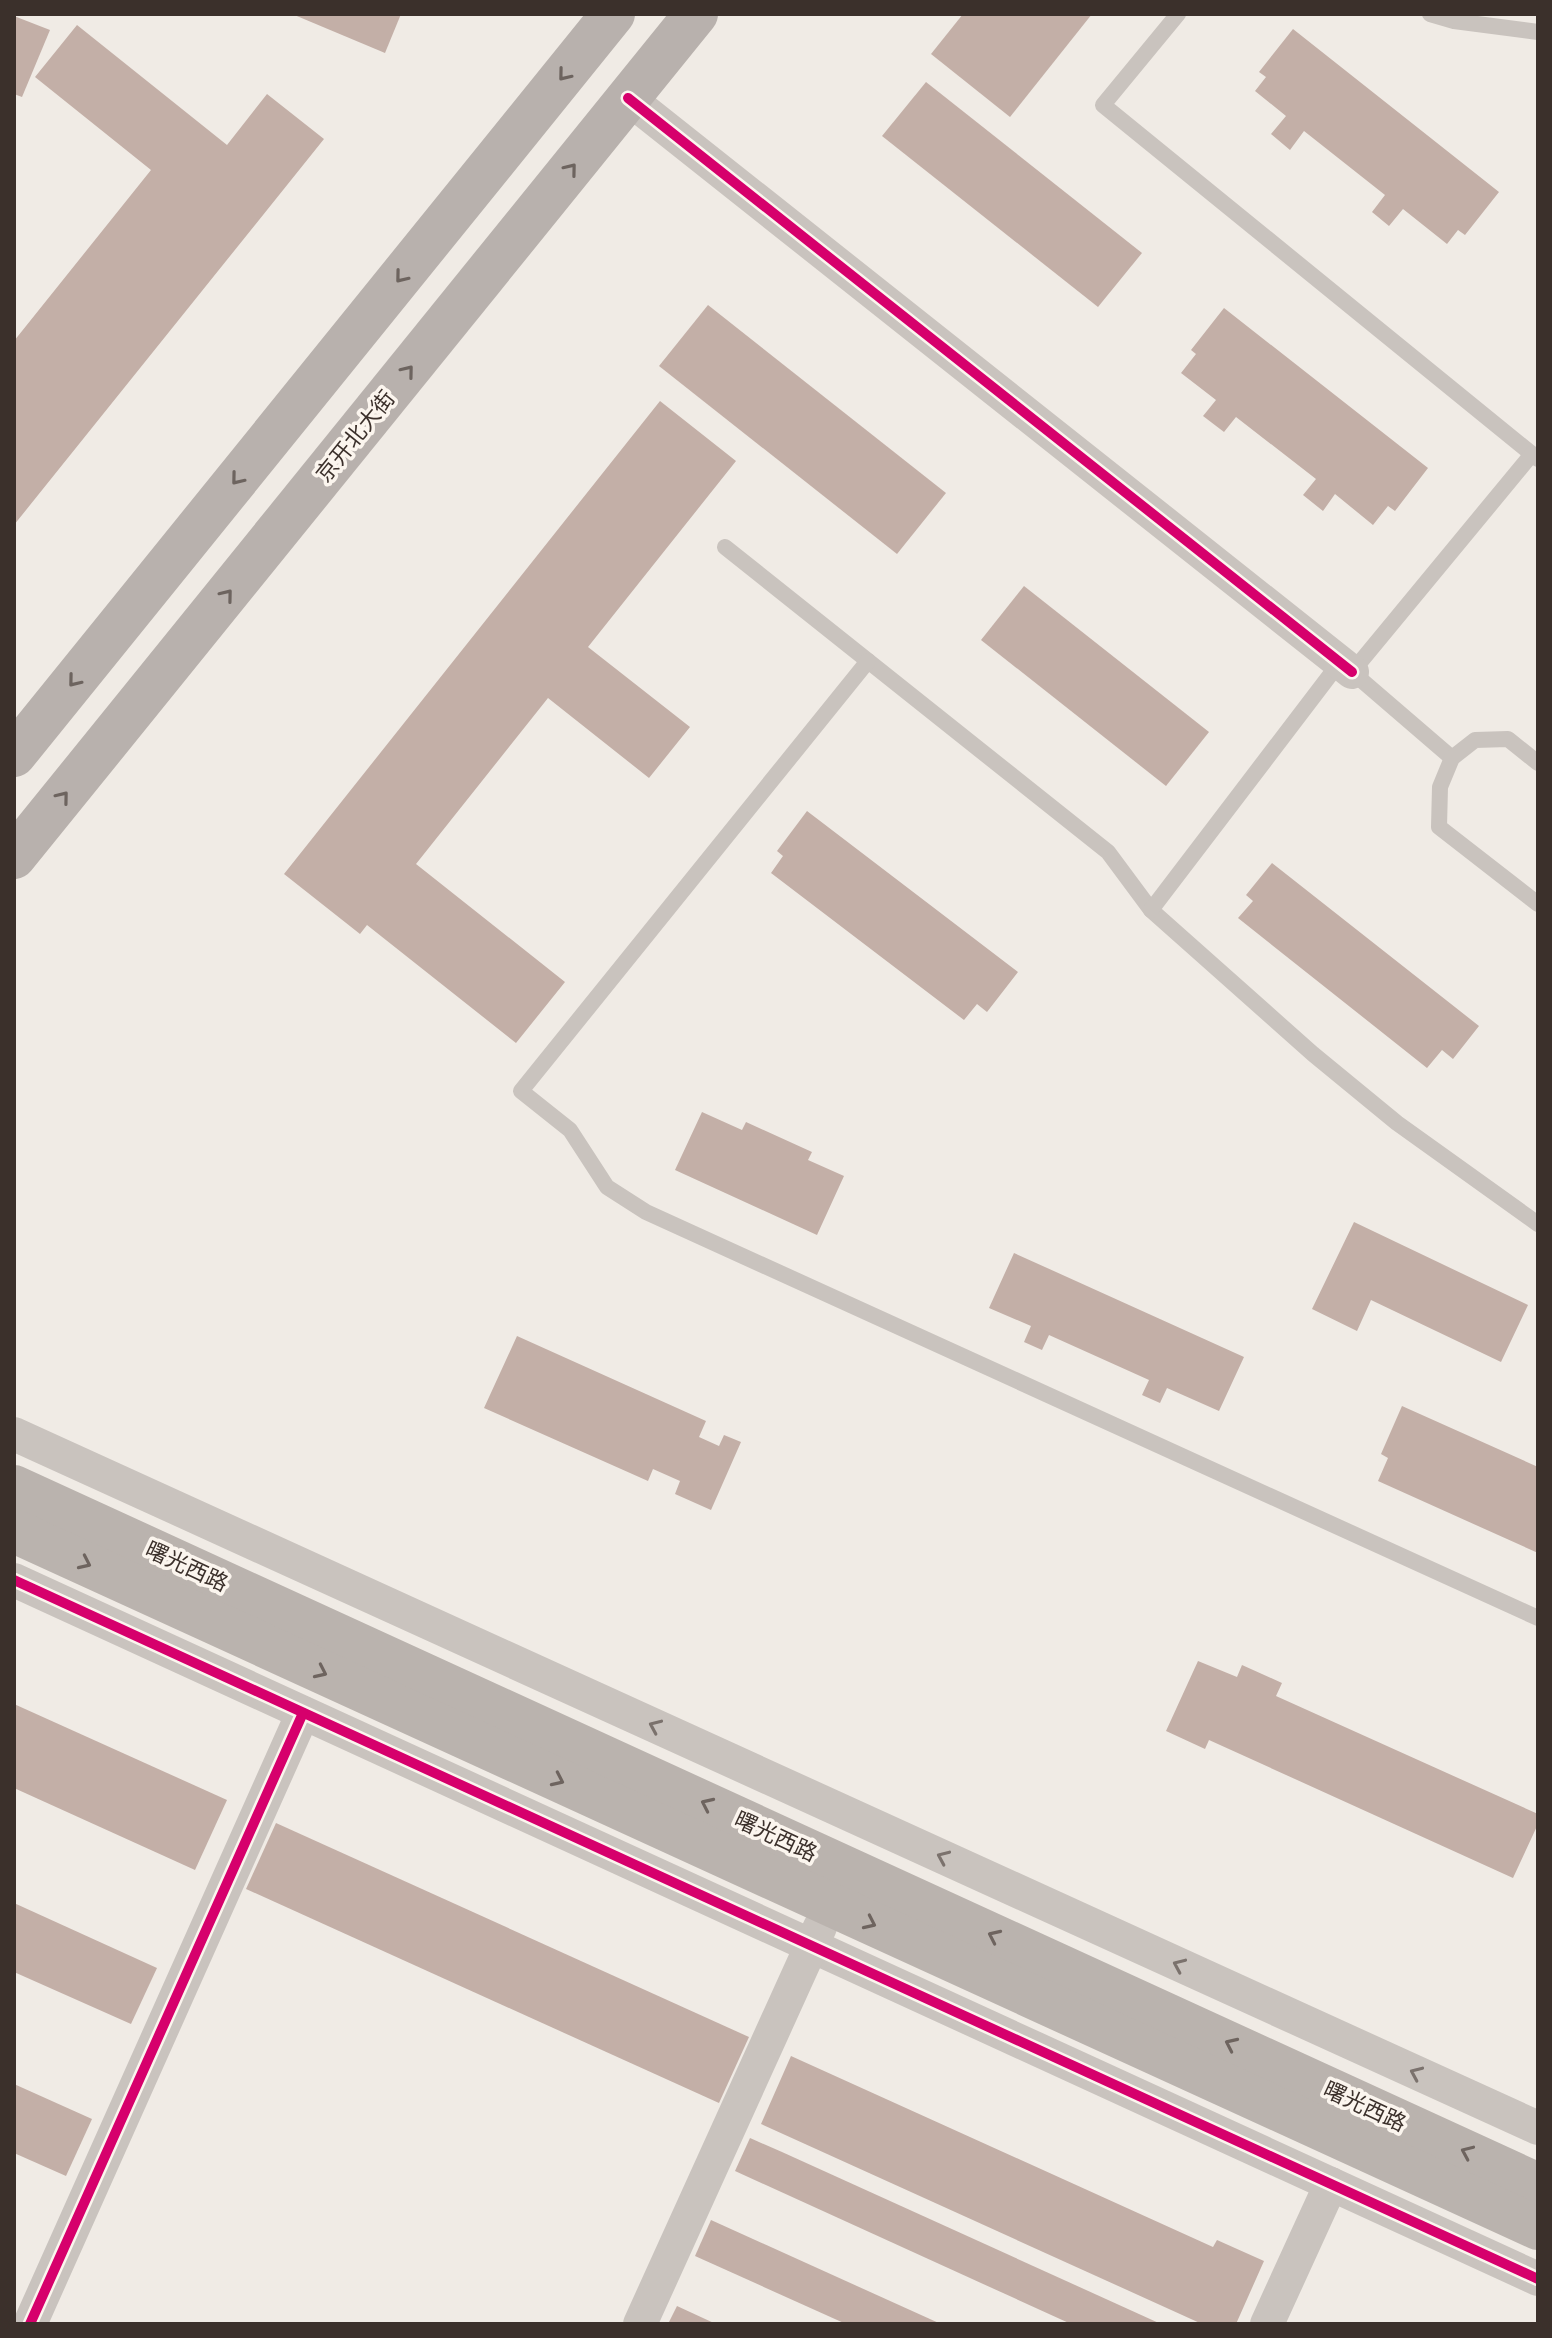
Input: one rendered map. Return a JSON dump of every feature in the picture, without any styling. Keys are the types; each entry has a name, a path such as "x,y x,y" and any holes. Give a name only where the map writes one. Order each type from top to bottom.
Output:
{"main road":[{"path":"14,755 613,14"},
{"name":"京开北大街","path":"14,857 696,14"},
{"name":"曙光西路","path":"14,1487 1538,2185"},
{"name":"曙光西路","path":"14,1531 1538,2228"}],"street":[{"path":"628,98 1346,667"},
{"path":"14,1434 1538,2128"},
{"path":"14,1580 1538,2279"},
{"path":"30,2324 303,1713"},
{"path":"640,2324 830,1905"},
{"path":"1267,2324 1331,2184"}],"lane":[{"path":"1151,910 1346,667 1535,457 1103,105 1178,14"},
{"path":"1430,14 1454,21 1538,32"},
{"path":"725,547 1108,852 1151,910 1397,1123 1538,1224"},
{"path":"868,661 521,1091 570,1130 607,1187 646,1212 1538,1618"},
{"path":"1346,667 1452,758"},
{"path":"1538,763 1508,739 1475,740 1452,758 1440,787 1439,827 1538,904"}],"building":[{"path":"292,14 401,14 385,53"},
{"path":"963,14 1092,14 1010,117 931,54"},
{"path":"14,16 50,30 22,97 14,94"},
{"path":"77,25 227,145 267,94 324,139 14,525 14,341 151,170 35,77"},
{"path":"1293,29 1499,192 1465,235 1458,230 1447,244 1403,209 1389,226 1372,212 1385,195 1304,131 1290,150 1271,134 1286,116 1255,91 1266,77 1259,72"},
{"path":"926,82 1142,253 1098,307 882,136"},
{"path":"708,305 946,493 897,554 659,366"},
{"path":"1224,308 1428,468 1395,511 1388,506 1373,525 1335,494 1323,511 1303,495 1316,479 1236,417 1224,432 1203,416 1216,400 1181,373 1196,354 1191,350"},
{"path":"660,401 736,461 588,647 690,727 649,778 548,698 416,864 565,982 516,1043 367,925 360,934 284,874"},
{"path":"1024,586 1209,732 1166,786 981,640"},
{"path":"807,811 1018,972 987,1012 977,1004 964,1020 771,873 783,856 777,851"},
{"path":"1272,863 1479,1026 1453,1059 1442,1050 1427,1068 1238,918 1253,901 1246,895"},
{"path":"702,1112 742,1130 746,1122 812,1152 808,1160 844,1176 817,1235 675,1170"},
{"path":"1354,1222 1528,1305 1501,1362 1371,1300 1357,1331 1312,1309"},
{"path":"1014,1253 1244,1357 1219,1411 1167,1388 1160,1403 1142,1395 1149,1380 1049,1335 1042,1350 1024,1342 1031,1326 989,1308"},
{"path":"517,1336 706,1421 699,1437 719,1446 724,1435 741,1442 711,1510 675,1494 680,1481 653,1469 648,1481 484,1408"},
{"path":"1402,1406 1538,1467 1538,1553 1378,1481 1388,1458 1381,1454"},
{"path":"1198,1661 1237,1677 1242,1665 1282,1683 1276,1696 1538,1814 1538,1824 1513,1878 1209,1740 1205,1749 1166,1731"},
{"path":"14,1704 227,1800 195,1870 14,1788"},
{"path":"276,1823 749,2037 719,2103 246,1889"},
{"path":"14,1903 157,1968 131,2024 14,1972"},
{"path":"791,2056 1213,2247 1217,2240 1264,2261 1236,2324 1202,2324 761,2124"},
{"path":"14,2084 92,2119 66,2176 14,2153"},
{"path":"750,2138 1161,2324 1071,2324 735,2171"},
{"path":"711,2220 941,2324 846,2324 695,2256"},
{"path":"677,2306 716,2324 668,2324"}],"cycle path":[{"path":"628,98 1352,672"},
{"path":"14,1580 1538,2279"},
{"path":"30,2324 303,1713"}]}
